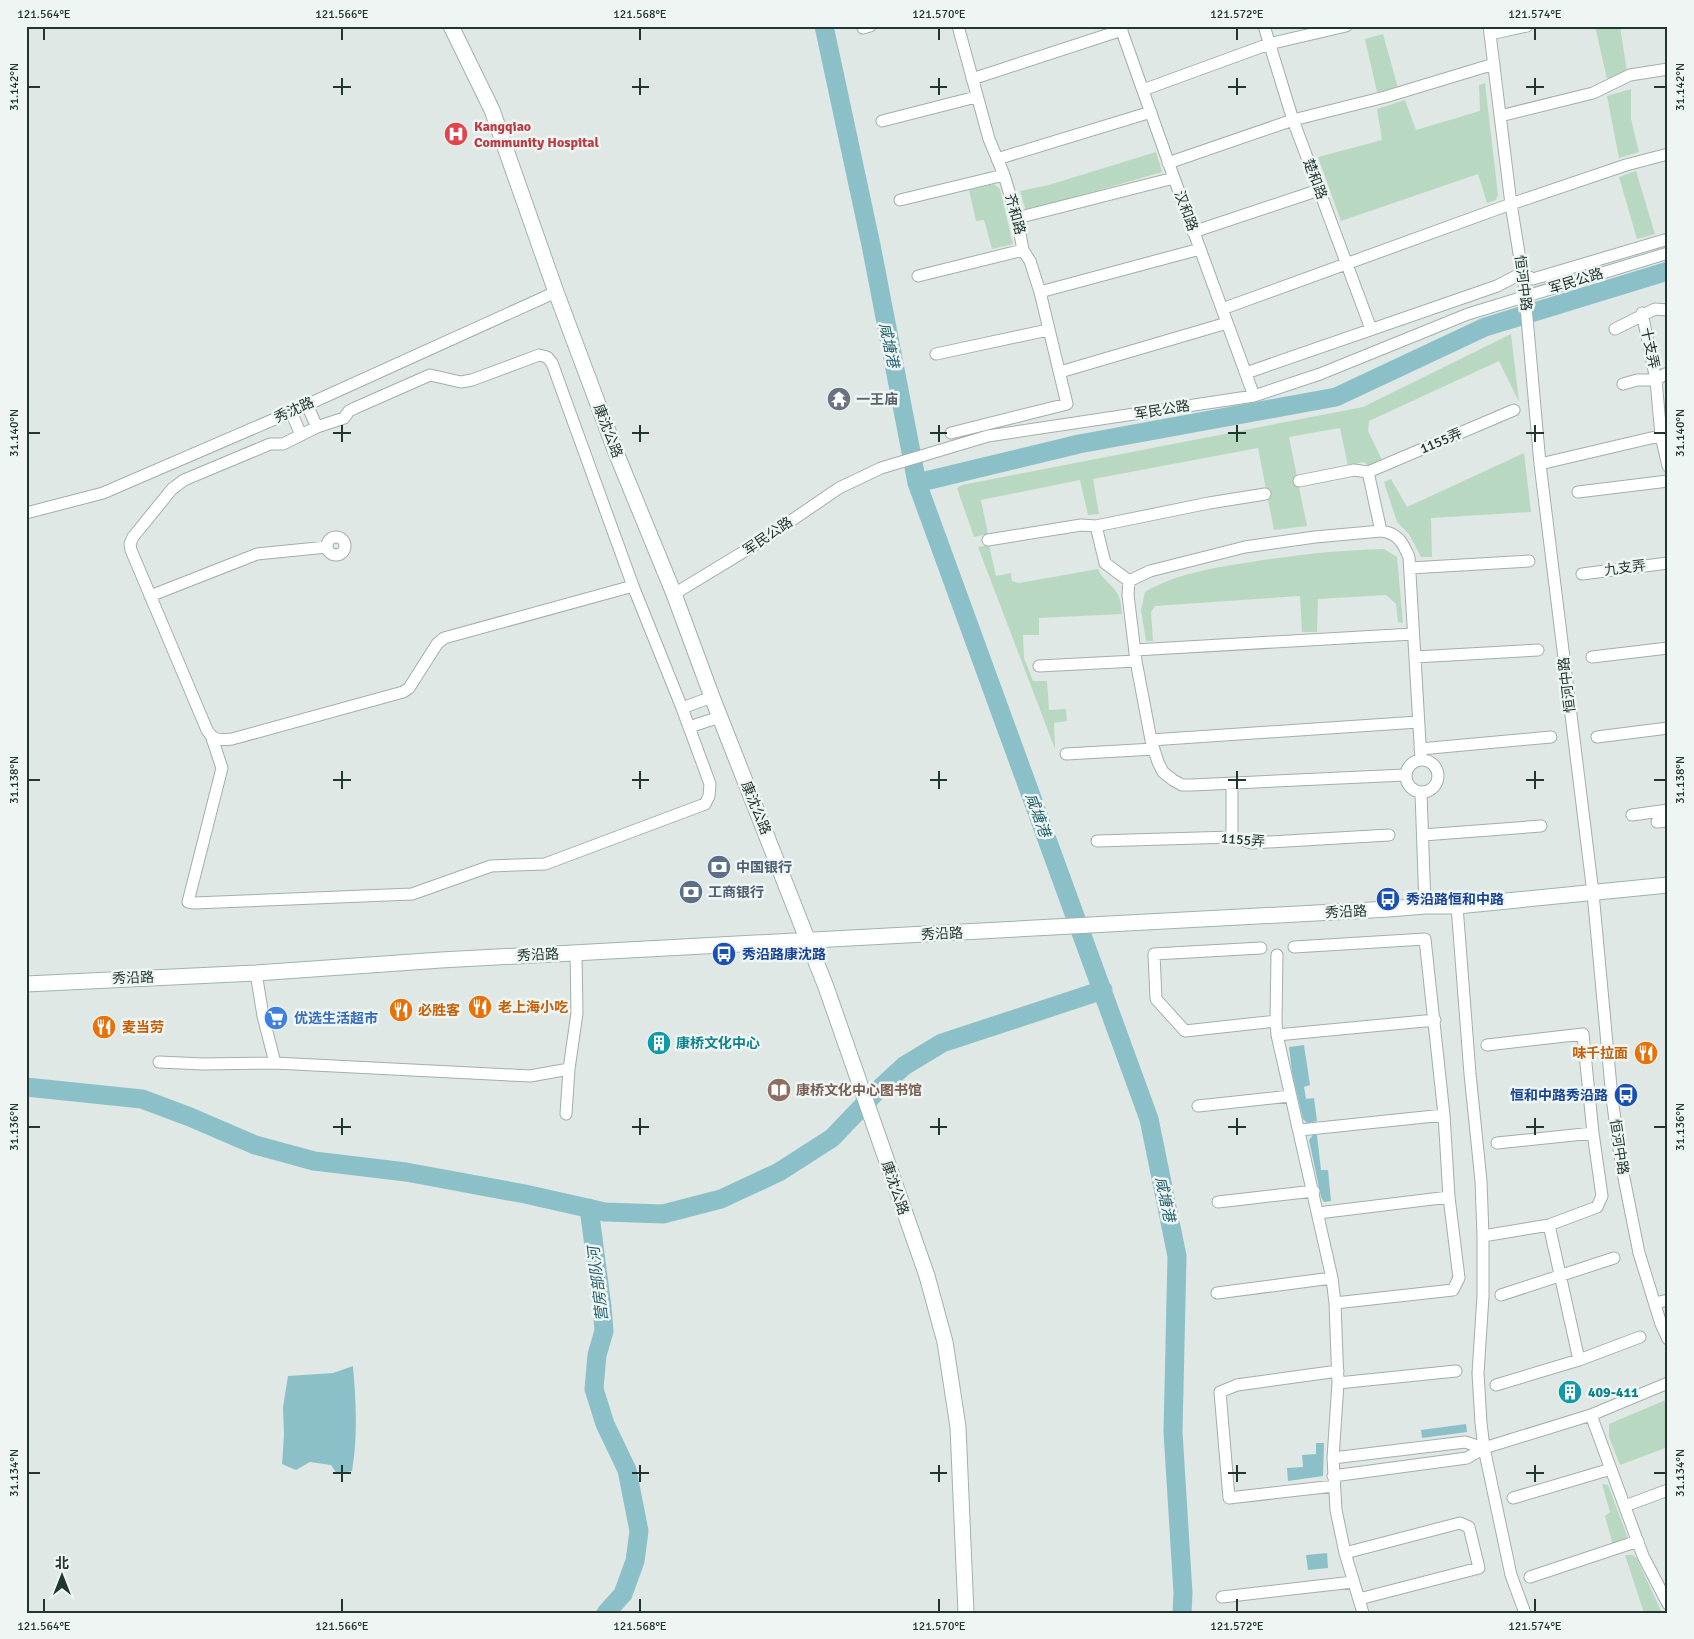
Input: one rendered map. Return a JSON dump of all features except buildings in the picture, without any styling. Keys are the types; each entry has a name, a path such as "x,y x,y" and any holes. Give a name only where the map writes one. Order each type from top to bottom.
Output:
{"street":[{"name":"康沈公路","path":"452,26 492,110 556,292 826,987 927,1276 945,1342 958,1427 966,1613"},
{"name":"齐和路","path":"951,433 1067,404 1040,292 1030,261 1023,250 1017,218 976,97 958,26"},
{"name":"楚和路","path":"1264,26 1293,120 1371,330"},
{"path":"1142,90 1269,44 1346,26"},
{"path":"1490,30 1527,26"},
{"path":"972,80 1121,28"},
{"name":"汉和路","path":"1121,28 1168,163 1254,396"},
{"name":"恒河中路","path":"1490,30 1525,297 1540,464 1593,893 1612,1098 1621,1163 1639,1253 1668,1339"},
{"path":"1168,163 1293,120 1385,97 1494,64"},
{"path":"1500,116 1593,93 1630,75 1668,69"},
{"path":"882,120 976,97"},
{"path":"997,158 1151,112"},
{"path":"1222,309 1512,204 1668,154"},
{"path":"900,200 1004,175"},
{"path":"1017,218 1174,178"},
{"path":"1193,232 1319,190"},
{"path":"1246,373 1496,286 1522,273 1533,279 1668,239"},
{"path":"1040,292 1200,249"},
{"path":"918,276 1023,250"},
{"name":"军民公路","path":"674,594 763,540 839,488 881,468 988,436 1254,396 1329,371 1468,314 1668,253"},
{"name":"秀沈路","path":"26,513 103,493 291,412 556,292"},
{"name":"十支弄","path":"1615,329 1655,309 1668,310"},
{"name":"十支弄","path":"1642,315 1656,380 1664,435"},
{"path":"1060,372 1227,323"},
{"path":"936,354 1048,330"},
{"path":"539,355 547,357 552,363 632,586 682,708 710,784 709,796 705,804 545,864 491,866 412,894 188,902 222,768 212,738 206,730 130,544 133,537 172,489 184,480 270,444 283,444 318,427 344,418 349,411 355,408 430,375 447,380 466,381 539,355"},
{"name":"十支弄","path":"1622,384 1637,380 1656,380 1668,374"},
{"path":"307,404 318,427"},
{"name":"1155弄","path":"1299,481 1354,470 1368,472 1514,410"},
{"path":"291,412 301,435"},
{"path":"1540,464 1664,435 1668,466"},
{"path":"1368,472 1381,531"},
{"path":"1578,492 1668,481"},
{"path":"988,540 1081,525 1096,526 1209,503 1265,494"},
{"path":"1096,526 1105,563 1129,581"},
{"path":"1129,581 1150,571 1245,547 1315,537 1381,531 1391,532 1402,541 1409,557 1421,754 1436,768 1438,777 1437,783 1431,790 1421,793 1411,789 1406,782 1405,775 1410,765 1421,754 1551,737"},
{"path":"150,596 257,554 327,547"},
{"path":"1410,568 1529,561"},
{"name":"九支弄","path":"1582,574 1668,563"},
{"path":"1129,581 1128,594 1136,656 1153,744 1163,772 1182,785 1405,775"},
{"path":"212,738 218,740 232,739 403,692 410,688 437,644 444,638 632,586"},
{"path":"1040,666 1136,656 1413,634"},
{"path":"1592,657 1668,648"},
{"path":"1415,657 1538,650"},
{"path":"682,708 712,697"},
{"path":"689,727 720,717"},
{"path":"1066,754 1153,744 1418,722"},
{"path":"1597,736 1668,728"},
{"path":"1232,783 1232,837"},
{"path":"1421,793 1425,906"},
{"path":"1632,815 1668,810"},
{"path":"1423,835 1540,826"},
{"name":"1155弄","path":"1097,841 1232,837 1252,843 1389,835"},
{"name":"秀沿路","path":"26,984 256,973 441,960 1049,929 1425,906 1458,906 1668,885"},
{"path":"1458,906 1470,1074 1481,1181 1483,1296 1478,1373 1484,1448 1511,1575 1526,1613"},
{"path":"1294,947 1425,939 1435,1020 1449,1197 1459,1278 1453,1290 1335,1302"},
{"path":"1261,948 1154,954 1156,999 1185,1031 1276,1021"},
{"path":"566,1114 569,1069 577,1013 576,953"},
{"path":"1277,955 1277,1035 1314,1191 1332,1278 1335,1302 1338,1377 1333,1458 1336,1510 1353,1582 1363,1613"},
{"path":"256,973 263,1016 275,1064"},
{"path":"1277,1035 1435,1020"},
{"path":"1483,1236 1549,1224 1598,1207 1602,1196 1593,1133 1583,1034 1488,1045"},
{"path":"159,1062 275,1064 530,1076 569,1069"},
{"path":"1198,1106 1290,1096"},
{"path":"1300,1130 1444,1115"},
{"path":"1497,1142 1593,1133"},
{"path":"1218,1202 1314,1191"},
{"path":"1318,1213 1449,1197"},
{"path":"1549,1224 1579,1360"},
{"path":"1502,1294 1614,1258"},
{"path":"1217,1293 1332,1278"},
{"path":"1655,1302 1668,1300"},
{"path":"1496,1385 1579,1360 1640,1337"},
{"path":"1456,1371 1338,1377 1237,1385 1220,1392 1229,1498 1467,1458 1484,1448 1591,1415 1668,1383"},
{"path":"1591,1415 1638,1541 1662,1581 1668,1604"},
{"path":"1333,1458 1465,1442 1484,1448"},
{"path":"1513,1498 1611,1469"},
{"path":"1625,1506 1668,1490"},
{"path":"1346,1553 1460,1523 1469,1527 1479,1568 1359,1599"},
{"path":"1530,1578 1638,1541"},
{"path":"1222,1597 1353,1582"}],"green space":[{"path":"1595,26 1620,26 1627,72 1607,79"},
{"path":"1383,34 1398,88 1377,92 1365,39"},
{"path":"1485,83 1498,195 1496,200 1487,203 1478,174 1341,221 1318,157 1382,140 1377,109 1405,100 1416,130 1480,111 1479,85"},
{"path":"1631,89 1631,119 1639,152 1619,158 1607,96"},
{"path":"1156,152 1162,172 1026,211 1020,191 1049,185"},
{"path":"1636,171 1655,234 1637,239 1619,177"},
{"path":"994,184 1000,189 1013,244 992,249 984,220 976,221 969,190"},
{"path":"1511,334 1519,402 1499,361 1369,421 1368,431 1383,462 1372,467 1363,462 1348,466 1340,428 1289,437 1307,526 1274,530 1258,448 1093,479 1099,514 1088,515 1080,480 981,500 988,534 974,537 957,488 962,485 1363,407"},
{"path":"1524,453 1531,512 1431,518 1432,557 1421,557 1409,534 1397,522 1384,482 1391,479 1407,507"},
{"path":"989,545 996,576 1011,573 1012,581 1019,583 1098,569 1115,590 1121,603 1122,614 1039,618 1039,635 1023,635 1024,658 1033,681 1047,681 1049,710 1066,709 1067,721 1054,723 1055,749 978,547"},
{"path":"1384,549 1397,557 1403,623 1398,622 1396,604 1386,595 1318,599 1317,632 1302,632 1300,596 1155,606 1151,612 1153,641 1146,641 1141,610 1145,592 1170,580 1210,569 1268,559"},
{"path":"1668,1399 1668,1447 1620,1465 1609,1437 1609,1424"},
{"path":"1602,1484 1608,1485 1629,1541 1613,1545 1605,1516 1610,1512"},
{"path":"1625,1555 1633,1555 1637,1559 1662,1613 1644,1613"}],"water":[{"path":"1304,1045 1310,1085 1304,1087 1306,1099 1314,1098 1317,1121 1307,1123 1303,1119 1292,1072 1289,1047"},
{"path":"1313,1135 1317,1135 1321,1170 1328,1170 1331,1201 1324,1202 1321,1197 1309,1140"},
{"path":"353,1366 356,1419 352,1471 337,1474 331,1465 310,1462 296,1470 282,1464 283,1407 288,1376 333,1373"},
{"path":"1466,1424 1467,1432 1422,1438 1421,1430"},
{"path":"1316,1443 1324,1443 1323,1476 1288,1481 1287,1468 1303,1467 1302,1455 1316,1454"},
{"path":"1327,1553 1328,1568 1308,1570 1306,1555"}],"waterway":[{"name":"咸塘港","path":"824,26 871,245 917,483 1149,1119 1177,1256 1173,1432 1183,1593 1182,1613"},
{"path":"917,483 1079,444 1336,397 1485,327 1668,271"},
{"name":"营房部队河","path":"26,1087 142,1099 255,1145 314,1161 406,1172 525,1194 605,1212 663,1214 721,1199 779,1172 832,1138 904,1066 942,1043 1103,990"},
{"name":"营房部队河","path":"589,1208 604,1331 597,1355 594,1389 605,1424 627,1470 639,1531 635,1561 623,1594 606,1613"}],"place":[{"name":"Kangqiao Community Hospital","path":"456,134"},
{"name":"一王庙","path":"839,399"},
{"name":"中国银行","path":"719,867"},
{"name":"工商银行","path":"691,892"},
{"name":"秀沿路恒和中路","path":"1388,899"},
{"name":"秀沿路康沈路","path":"724,954"},
{"name":"老上海小吃","path":"480,1007"},
{"name":"必胜客","path":"401,1010"},
{"name":"优选生活超市","path":"276,1018"},
{"name":"麦当劳","path":"104,1027"},
{"name":"康桥文化中心","path":"659,1043"},
{"name":"味千拉面","path":"1646,1053"},
{"name":"康桥文化中心图书馆","path":"779,1090"},
{"name":"恒和中路秀沿路","path":"1626,1095"},
{"name":"409-411","path":"1570,1392"}]}
